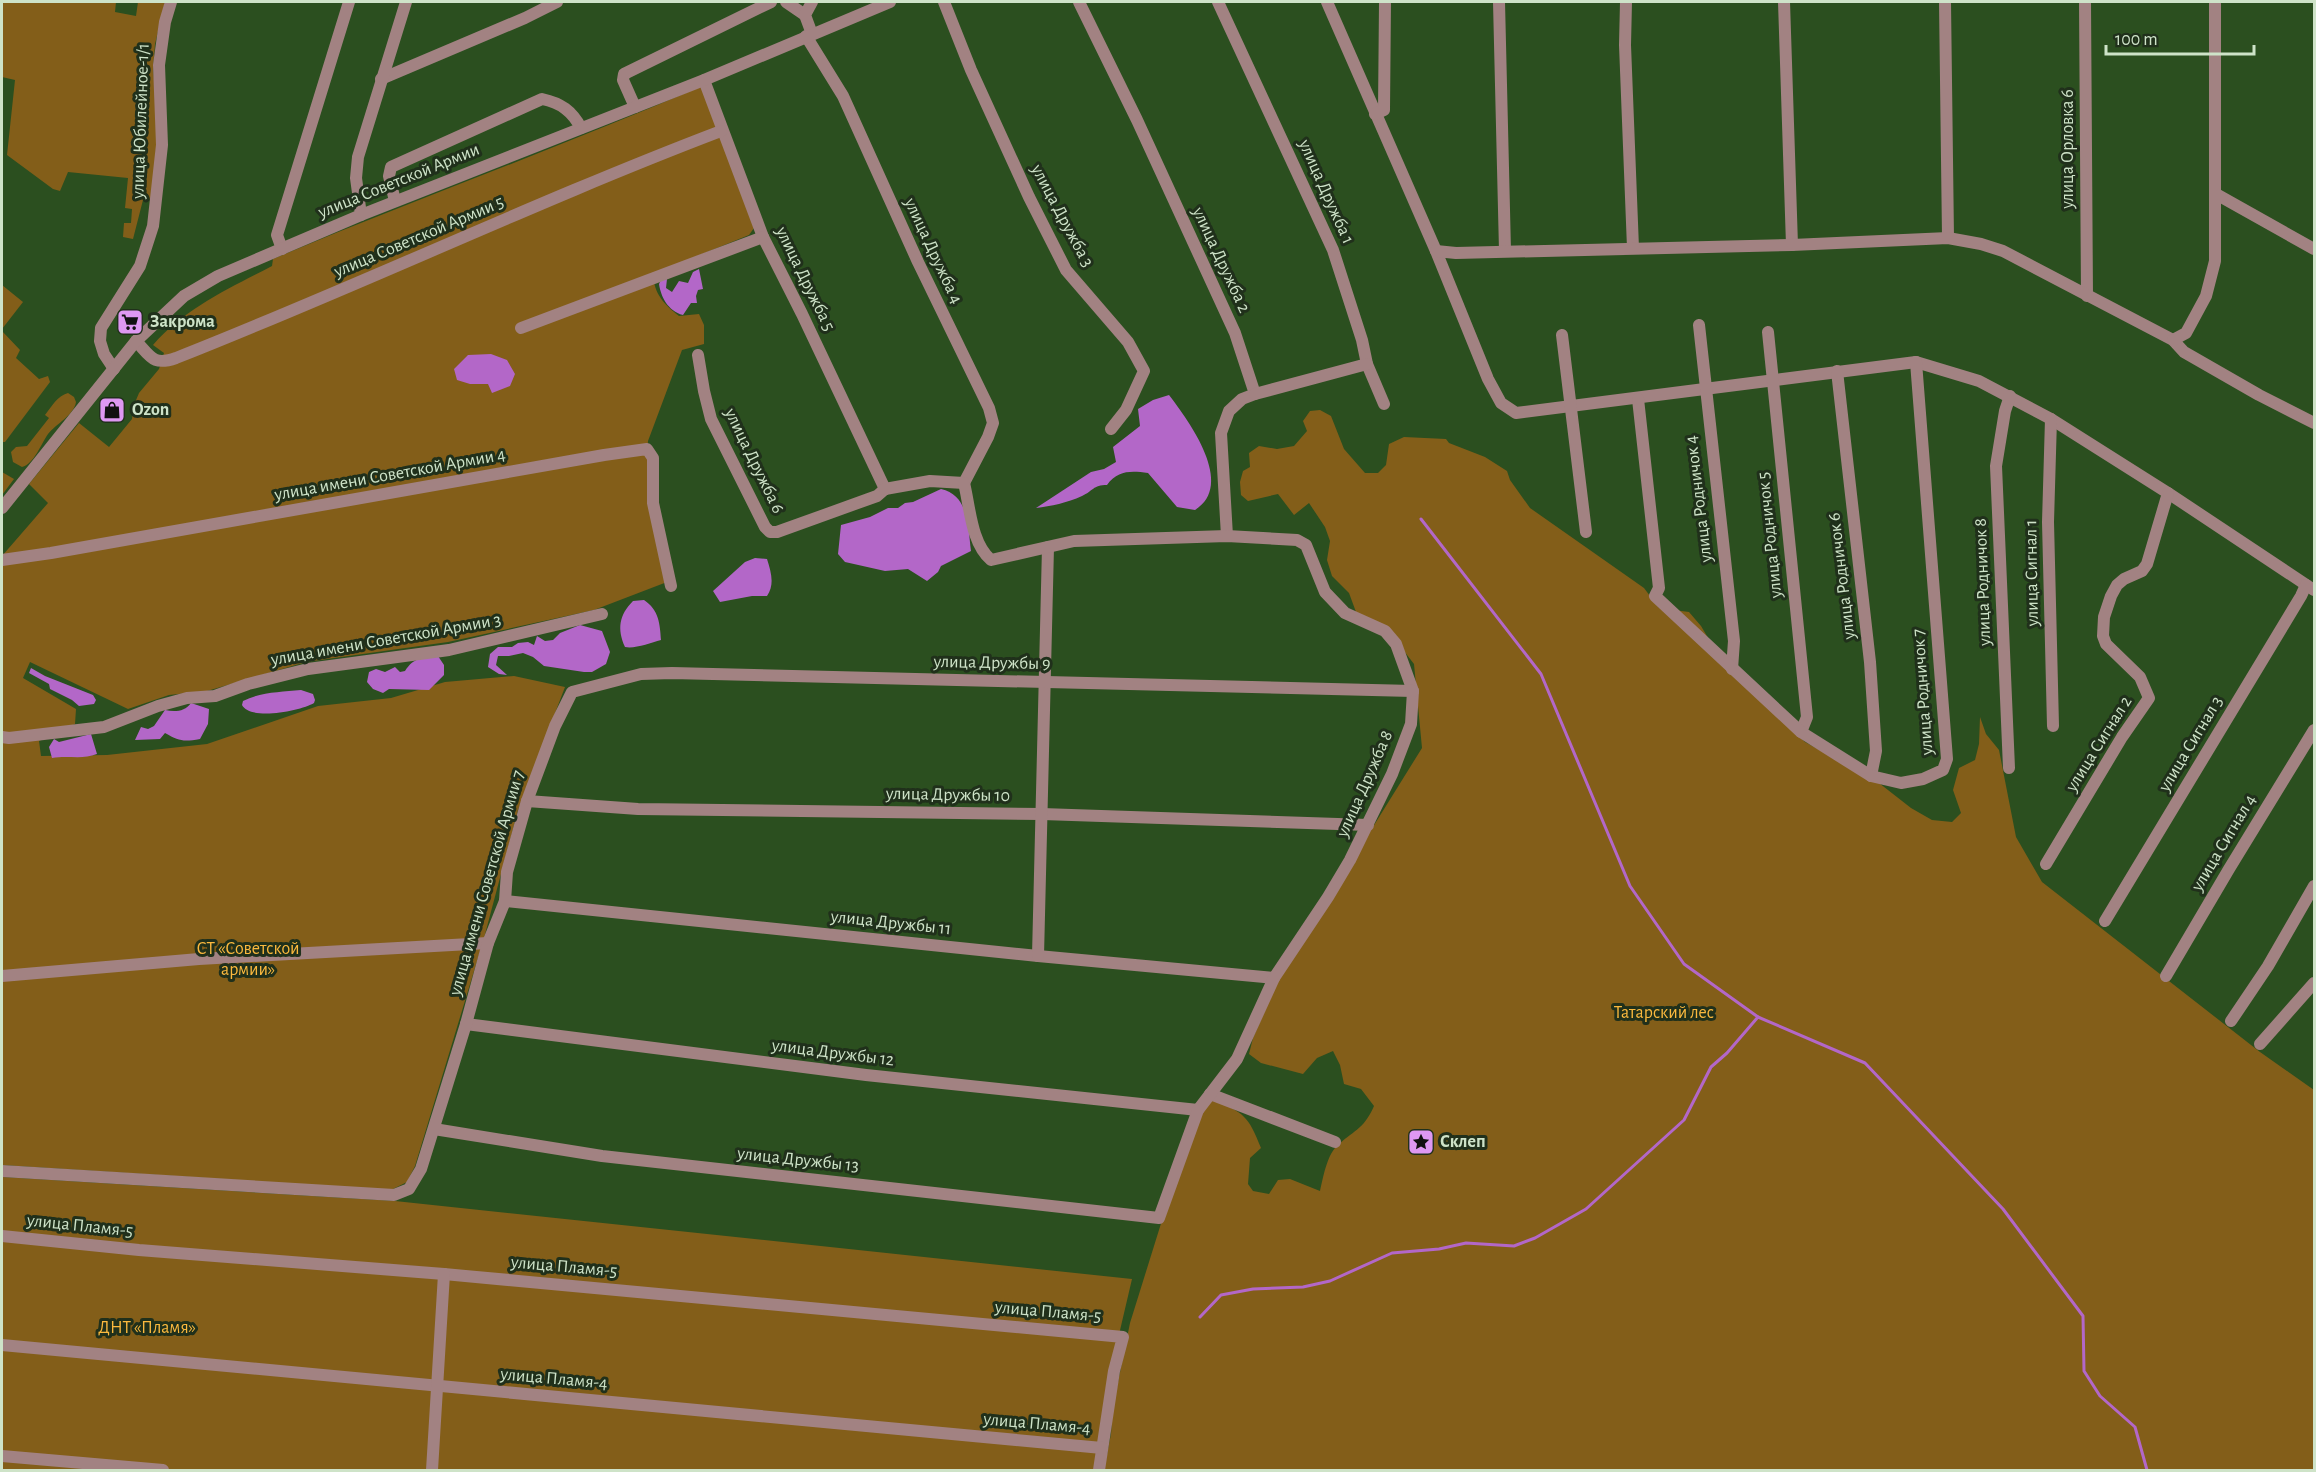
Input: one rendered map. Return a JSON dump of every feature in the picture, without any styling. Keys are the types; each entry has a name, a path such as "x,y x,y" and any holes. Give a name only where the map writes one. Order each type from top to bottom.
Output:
{"street":[{"name":"улица Юбилейное-1/1","path":"114,369 104,354 100,341 101,328 140,266 153,226 162,145 159,65 165,22 171,2"},
{"path":"282,249 277,235 349,2"},
{"path":"361,215 356,178 358,158 406,2"},
{"path":"381,79 525,18 557,2"},
{"path":"635,107 623,80 624,74 771,2"},
{"path":"786,2 805,15 812,2"},
{"name":"улица Советской Армии","path":"2,508 136,341 184,296 218,276 395,201 704,80 890,2"},
{"name":"улица Дружба 3","path":"944,2 976,80 1029,197 1066,270 1128,342 1144,370 1126,410 1111,429"},
{"name":"улица Дружба 2","path":"1079,2 1137,120 1235,333 1255,394"},
{"name":"улица Дружба 1","path":"1218,2 1333,250 1362,340 1367,364 1384,404"},
{"path":"1327,2 1436,251 1488,379 1501,403 1516,413 1916,362 1979,381 2051,419 2168,493 2310,588"},
{"path":"1375,114 1384,110 1385,2"},
{"path":"1499,2 1505,251"},
{"path":"1626,2 1625,45 1633,248"},
{"path":"1784,2 1792,245"},
{"path":"1945,2 1948,238"},
{"name":"улица Орловка 6","path":"2085,2 2087,296"},
{"path":"2173,340 2186,333 2206,296 2212,274 2216,236 2215,2"},
{"name":"улица Дружба 4","path":"805,15 809,35 843,96 913,253 989,408 993,423 991,430 964,483"},
{"name":"улица Дружба 5","path":"704,80 763,237 885,489"},
{"path":"395,201 390,176 392,167 542,99 552,101 574,115 581,128"},
{"name":"улица Советской Армии 5","path":"136,341 153,360 164,362 176,358 261,324 619,170 722,131"},
{"path":"2216,194 2314,249"},
{"path":"521,328 763,237"},
{"path":"1436,251 1456,253 1792,245 1948,238 1981,244 2003,251 2173,340 2184,352 2314,423"},
{"name":"улица Родничок 4","path":"1699,325 1734,641 1732,669"},
{"name":"улица Родничок 5","path":"1768,332 1771,380 1807,717 1801,732"},
{"path":"1562,335 1586,532"},
{"name":"улица Дружба 6","path":"698,355 711,419 765,527 770,532 777,532 877,496 885,489"},
{"name":"улица Родничок 7","path":"1638,399 1659,588 1655,596 1801,732 1871,776 1901,783 1923,779 1943,770 1947,759 1916,362"},
{"path":"1227,536 1221,433 1229,411 1242,399 1255,394 1367,364"},
{"name":"улица Родничок 6","path":"1837,371 1870,662 1876,751 1871,776"},
{"name":"улица Родничок 8","path":"2009,768 1996,466 2005,411 2010,396"},
{"name":"улица Сигнал 1","path":"2051,419 2048,522 2053,726"},
{"name":"улица имени Советской Армии 4","path":"2,560 604,455 647,450 653,458 653,503 671,586"},
{"path":"885,489 930,481 964,483"},
{"name":"улица Дружба 8","path":"964,483 979,545 991,560 1074,541 1227,536 1297,540 1306,545 1325,592 1345,613 1385,631 1396,644 1413,691 1411,724 1392,774 1368,825 1328,897 1274,978 1237,1059 1198,1110 1159,1218"},
{"name":"улица Сигнал 2","path":"2046,864 2122,737 2149,698 2140,676 2106,644 2103,636 2104,618 2117,585 2124,579 2142,571 2147,564 2168,493"},
{"path":"1038,956 1048,547"},
{"name":"улица Сигнал 3","path":"2105,921 2295,606 2310,588"},
{"name":"улица имени Советской Армии 3","path":"2,737 104,727 187,698 215,696 248,684 308,669 449,650 602,614"},
{"name":"улица Дружбы 9","path":"572,692 641,674 672,673 1413,691"},
{"name":"улица имени Советской Армии 7","path":"2,1171 394,1195 409,1189 421,1169 466,1024 488,943 505,901 507,872 527,801 555,726 572,692"},
{"name":"улица Сигнал 4","path":"2166,976 2314,730"},
{"name":"улица Дружбы 10","path":"527,801 638,809 1042,814 1368,825"},
{"path":"2231,1021 2268,966 2314,886"},
{"name":"улица Дружбы 11","path":"505,901 1274,978"},
{"path":"2,976 199,959 488,943"},
{"path":"2260,1044 2314,983"},
{"name":"улица Дружбы 12","path":"466,1024 866,1075 1198,1110"},
{"path":"1210,1094 1335,1142"},
{"name":"улица Дружбы 13","path":"434,1129 602,1156 1159,1218"},
{"name":"улица Пламя-5","path":"2,1236 139,1250 444,1274 1123,1337 1114,1371 1102,1448"},
{"path":"432,1470 444,1274"},
{"name":"улица Пламя-4","path":"2,1345 1102,1448"},
{"path":"1099,1470 1102,1448"},
{"path":"2,1456 163,1470"}],"green space":[{"path":"2,2 116,2 115,12 136,16 138,2 165,2 155,44 153,68 158,124 152,199 143,200 133,239 123,237 124,223 131,223 132,209 125,208 128,178 68,172 60,191 53,189 7,155 15,80 2,77"},
{"name":"СТ «Советской армии»","path":"702,86 754,228 749,235 653,274 655,287 669,307 679,316 699,314 704,325 704,344 682,350 648,441 647,456 667,582 594,610 448,642 306,662 207,691 169,695 128,709 30,662 23,678 76,709 75,724 39,741 41,756 107,755 207,744 318,706 391,698 445,682 514,676 565,687 518,810 484,938 415,1166 407,1182 391,1190 2,1165 2,556 48,503 29,484 79,423 109,447 132,419 139,393 159,369 164,353 153,345 179,320 224,291 272,266 273,259"},
{"path":"2,285 23,302 2,329"},
{"path":"2,331 20,350 16,358 39,379 48,376 50,382 5,442 2,442"},
{"path":"68,393 74,397 76,402 72,411 48,434 30,462 22,467 13,462 11,452 16,447 27,446 49,418 45,415 52,405"},
{"name":"Татарский лес","path":"1320,410 1331,416 1344,449 1365,473 1378,473 1386,465 1389,444 1404,437 1446,439 1449,443 1485,457 1507,471 1510,480 1530,508 1644,588 1659,608 1689,612 1701,626 1726,668 1805,742 1879,783 1911,808 1932,820 1952,822 1961,813 1953,790 1959,768 1975,760 1979,744 1980,717 1986,734 1999,750 2016,837 2042,882 2260,1052 2314,1090 2314,1470 1104,1470 1111,1434 1113,1407 1130,1323 1178,1169 1198,1119 1212,1099 1244,1116 1252,1128 1261,1148 1250,1158 1248,1184 1253,1191 1269,1194 1278,1180 1290,1179 1320,1191 1333,1151 1366,1121 1374,1106 1361,1089 1344,1084 1340,1065 1333,1051 1317,1058 1303,1074 1261,1063 1249,1054 1253,1038 1279,978 1422,748 1414,664 1387,629 1356,612 1349,593 1332,576 1327,560 1330,541 1325,527 1309,503 1294,515 1278,494 1248,501 1241,495 1240,482 1243,471 1250,467 1249,453 1259,446 1277,449 1294,446 1307,431 1303,421 1310,411"},
{"path":"2,472 14,479 2,495"},
{"name":"ДНТ «Пламя»","path":"2,1177 395,1201 1132,1279 1110,1373 1094,1470 2,1470"}],"shaded area":[{"path":"699,269 703,289 698,290 697,303 691,303 683,315 678,313 666,303 659,284 661,280 667,279 666,288 672,292 679,281 688,283 693,272"},
{"path":"491,354 507,360 515,374 510,386 492,393 488,384 470,384 457,380 454,369 468,355"},
{"path":"1169,395 1197,436 1210,469 1211,485 1206,499 1195,510 1177,507 1148,473 1136,472 1120,474 1107,485 1096,487 1071,501 1036,508 1091,472 1104,469 1116,462 1113,447 1140,426 1138,409 1153,400"},
{"path":"941,489 950,492 962,505 968,522 971,551 941,566 938,572 927,581 908,569 885,571 845,562 838,554 841,525 870,517 888,508 898,508"},
{"path":"755,558 767,559 772,582 767,596 752,596 720,602 713,591 745,562"},
{"path":"644,600 656,613 661,640 625,647 620,628 622,617 633,601"},
{"path":"580,625 602,631 610,652 606,664 592,672 544,666 533,657 523,653 498,656 496,665 507,675 499,674 488,667 490,654 498,647 512,647 518,643 528,642 534,645 537,636 545,641 553,640 560,633"},
{"path":"438,656 444,665 444,675 429,690 389,689 383,693 373,689 367,682 369,672 376,669 385,672 395,667 400,672 405,671 415,661"},
{"path":"31,668 93,695 96,700 94,704 79,706 50,689 49,684 29,673"},
{"path":"301,690 313,694 314,703 298,709 265,714 247,710 242,705 243,701 257,696"},
{"path":"191,703 209,709 208,724 200,739 181,740 165,733 160,739 135,740 141,727 148,729 154,726 165,710 179,711"},
{"path":"91,734 97,754 86,757 52,758 49,747 54,739 59,742"}],"waterway":[{"path":"1421,519 1541,674 1630,886 1684,964 1758,1017"},
{"path":"1200,1317 1221,1295 1253,1289 1303,1287 1330,1281 1392,1253 1439,1249 1466,1243 1514,1246 1535,1238 1586,1209 1684,1120 1711,1067 1727,1053 1758,1017 1865,1063 2003,1209 2083,1316 2084,1371 2100,1396 2135,1427 2147,1470"}],"place":[{"name":"Закрома","path":"130,322"},
{"name":"Ozon","path":"112,410"},
{"name":"Склеп","path":"1421,1142"}]}
